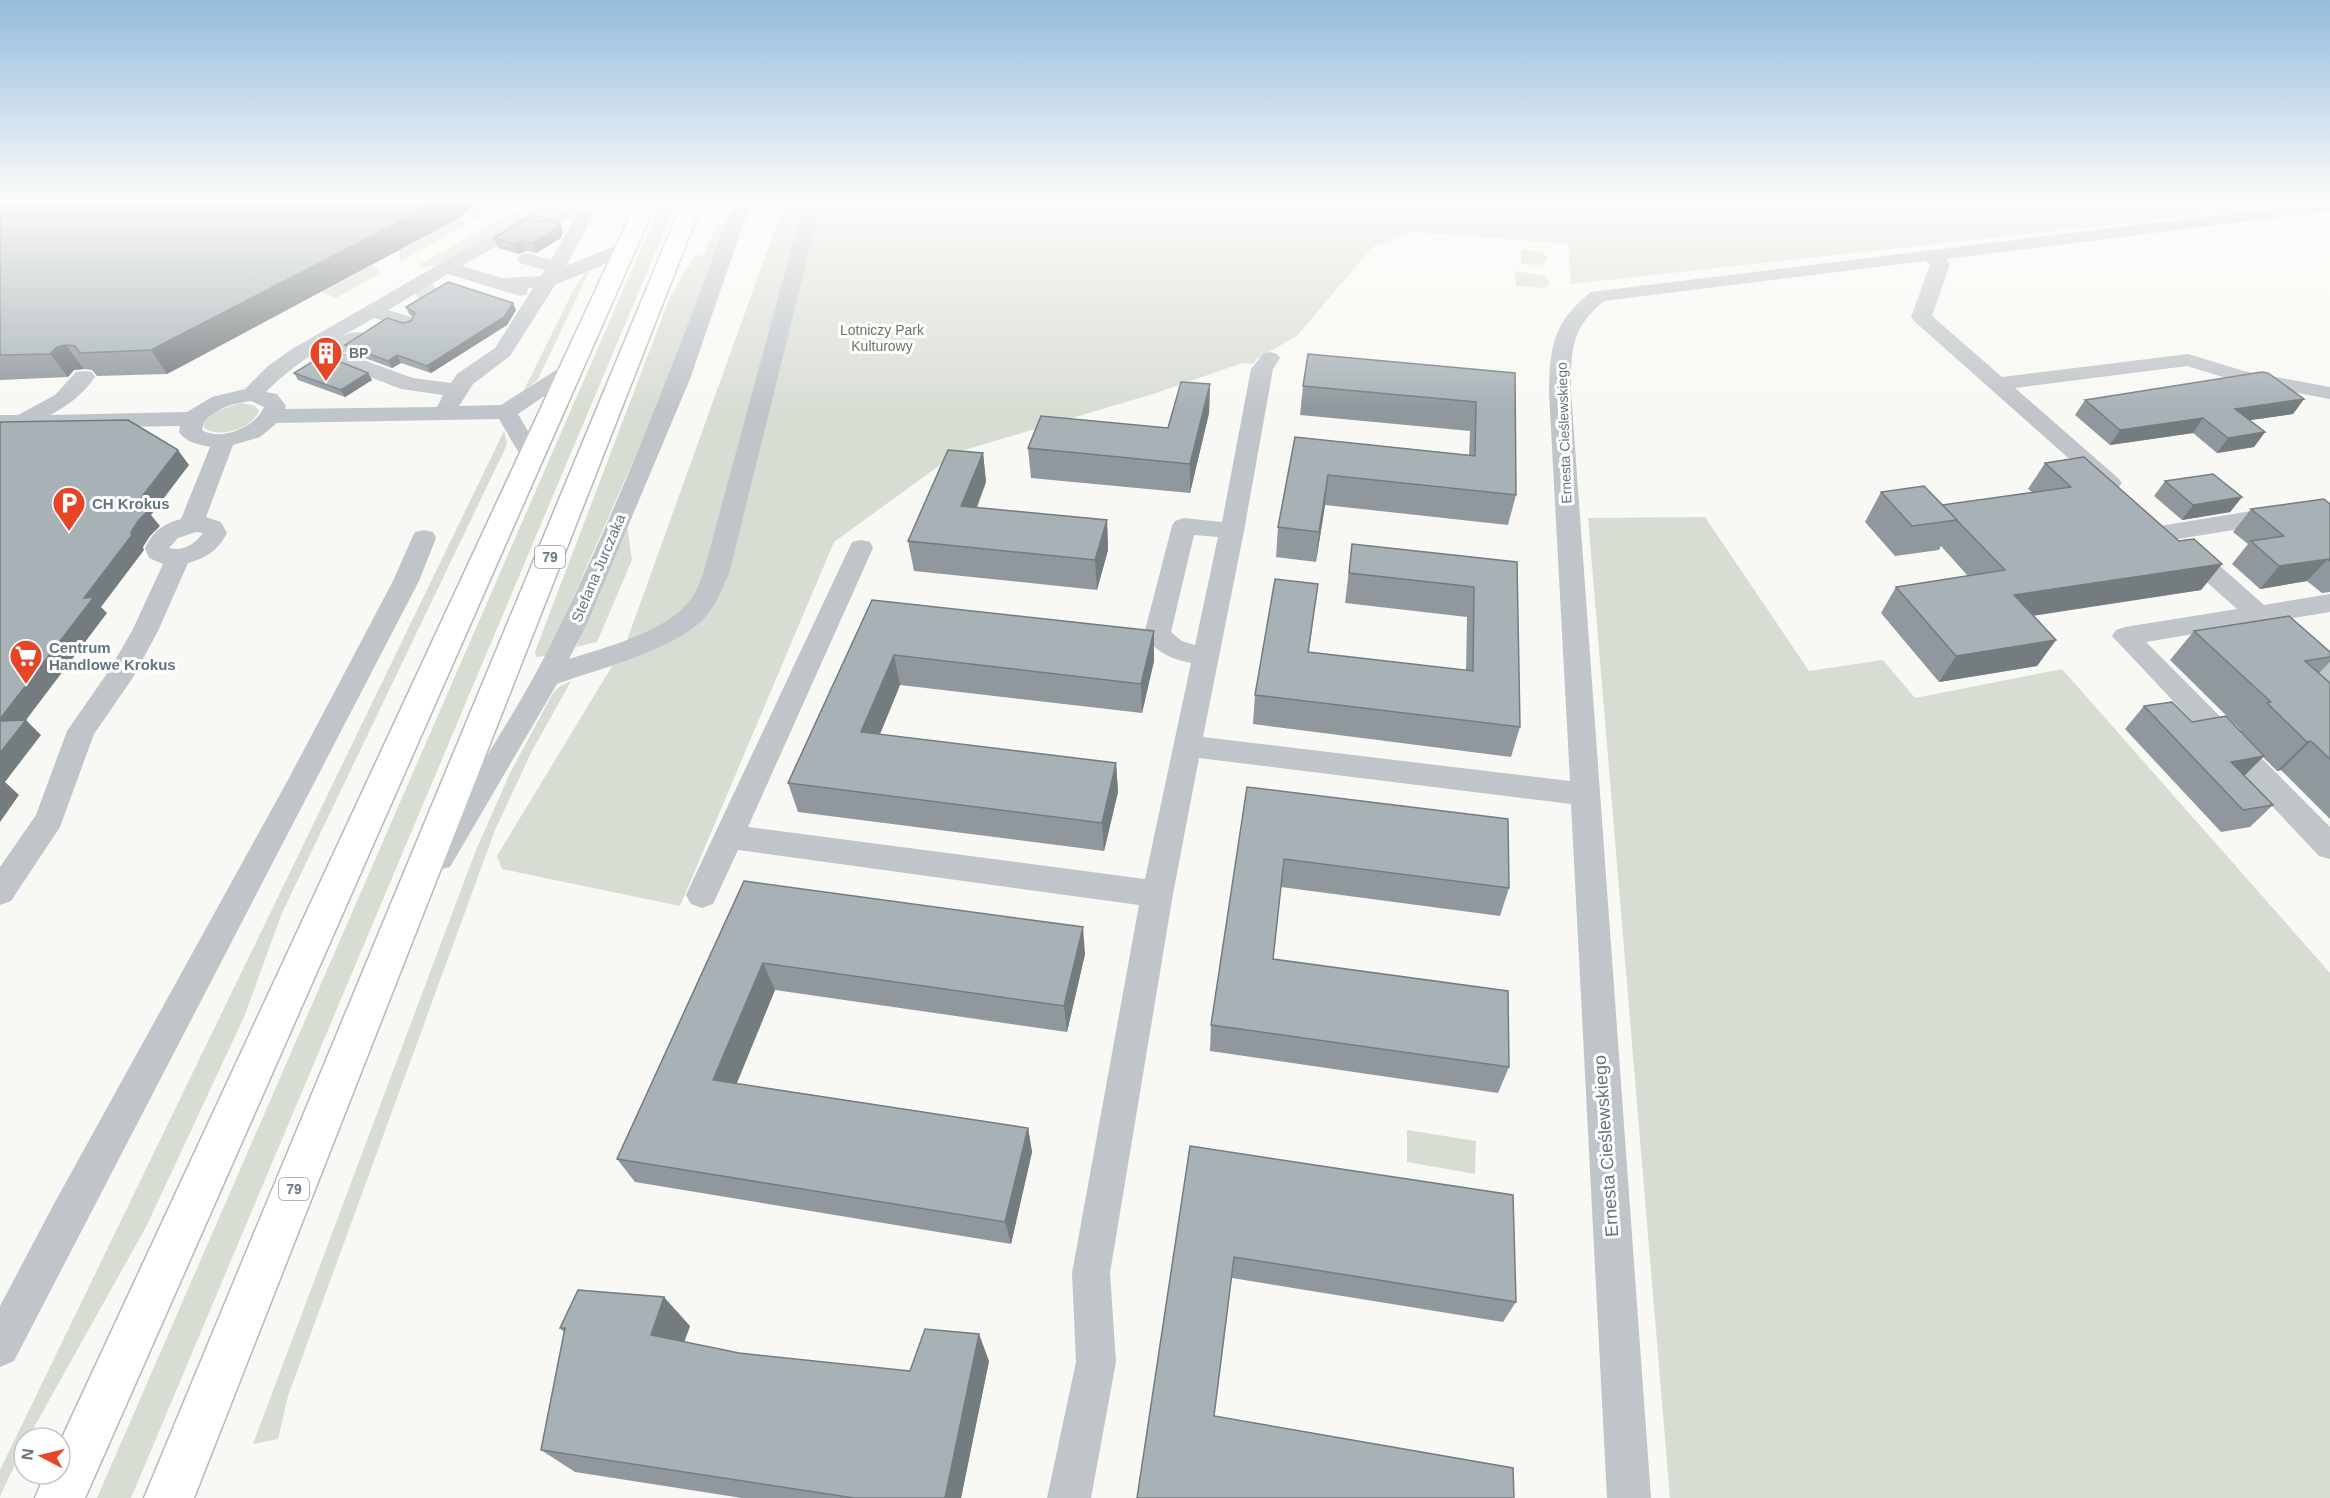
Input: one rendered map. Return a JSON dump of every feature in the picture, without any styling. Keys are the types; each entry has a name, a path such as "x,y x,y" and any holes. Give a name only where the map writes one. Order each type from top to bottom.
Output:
{"main road":[{"path":"60,1498 614,271"},
{"name":"79","path":"169,1498 665,271"}],"street":[{"path":"462,284 477,271"},
{"path":"251,395 282,364 462,284 477,271"},
{"path":"456,390 410,384 345,370 328,354 391,317 462,284 541,271"},
{"path":"445,412 456,390 465,379 503,352 546,271"},
{"name":"Stefana Jurczaka","path":"405,914 547,677 573,626 679,379 718,271"},
{"path":"547,677 659,636 684,622 698,609 716,574 790,271"},
{"name":"Ernesta Cieślewskiego","path":"1629,1498 1560,392 1561,350 1567,328 1580,309 1599,296 1801,271"},
{"path":"1937,271 1921,316 2130,502"},
{"path":"462,284 485,300"},
{"path":"477,344 503,352"},
{"path":"1069,1498 1096,1362 1091,1274 1157,894 1204,656 1232,531 1262,369 1270,358"},
{"path":"1997,384 2188,360 2239,376 2330,393"},
{"path":"272,416 506,412 571,369"},
{"path":"3,422 29,417 63,400 84,377"},
{"path":"251,395 263,396 273,402 275,406 272,416 257,429 224,440 204,440 193,436 189,428 193,419 201,411 218,402 251,395"},
{"path":"63,400 63,409 68,415 80,421"},
{"path":"506,412 531,455"},
{"path":"3,422 193,419"},
{"path":"0,892 49,819 81,731 118,679 145,630 164,546 201,550 214,537 212,527 203,524 191,525 224,440"},
{"path":"2330,515 2300,511 2157,525 2330,678"},
{"path":"1204,656 1177,652 1165,645 1157,634 1184,526 1232,531"},
{"path":"0,1347 68,1215 300,784 410,573 424,538"},
{"path":"702,895 861,548"},
{"path":"2330,603 2125,636 2330,848"},
{"path":"1186,746 1584,794"},
{"path":"730,837 1157,894"}],"green space":[{"path":"361,271 379,271 380,273 336,298 322,292"},
{"path":"632,271 648,271 131,1498 97,1498"},
{"path":"686,271 710,271 682,350 550,650 546,656 536,657 535,652 670,297"},
{"name":"Lotniczy Park Kulturowy","path":"760,271 1352,271 1297,336 1256,359 1254,364 1242,363 1156,393 958,452 834,542 680,906 502,869 497,856 626,643"},
{"path":"1515,271 1545,276 1550,282 1549,285 1542,288 1516,286"},
{"name":"Lotniczy Park Kulturowy","path":"1570,271 1691,271 1571,284"},
{"path":"586,272 589,272 538,379 523,392 575,287"},
{"path":"240,403 253,405 259,410 256,417 243,427 227,432 204,428 203,421 211,413"},
{"path":"504,431 507,443 504,451 282,913 244,1017 146,1227 35,1426 21,1426"},
{"path":"1705,517 1809,671 1883,660 1915,698 2062,669 2330,973 2330,1498 1670,1498 1588,518"},
{"path":"627,525 632,560 597,642 576,647"},
{"path":"571,681 532,751 495,830 288,1396 278,1439 253,1444 476,850 510,773 553,693 560,686"},
{"path":"1407,1130 1476,1141 1475,1174 1407,1162"},
{"path":"12,1445 12,1471 0,1496 0,1470"}],"building":[{"path":"0,271 304,271 151,350 80,353 75,346 66,345 57,347 50,354 0,355"},
{"path":"448,282 513,303 504,317 427,366 397,355 388,361 345,345 387,318 403,323 411,321 415,313 406,307"},
{"path":"1308,354 1515,373 1516,495 1328,475 1319,532 1278,527 1295,437 1475,456 1476,402 1303,386"},
{"path":"323,355 368,373 341,390 294,373"},
{"path":"2262,372 2268,373 2304,399 2235,409 2265,432 2228,438 2203,418 2120,430 2085,400"},
{"path":"1181,382 1210,384 1190,464 1028,448 1041,416 1168,428"},
{"name":"CH Krokus","path":"128,420 178,450 131,511 148,511 138,521 131,532 132,535 84,598 94,597 0,719 0,422"},
{"path":"948,450 983,453 961,506 1107,520 1095,560 908,541"},
{"path":"2084,457 2179,541 2194,539 2222,564 2014,595 2056,640 1956,656 1896,587 2005,570 1942,505 2071,487 2045,463"},
{"path":"2213,474 2242,497 2193,505 2165,481"},
{"path":"1924,486 1957,520 1912,526 1881,492"},
{"path":"2324,499 2330,504 2330,561 2328,559 2279,566 2251,541 2284,536 2251,509"},
{"path":"1352,544 1517,562 1520,727 1255,695 1275,579 1318,584 1308,652 1473,671 1474,587 1349,573"},
{"path":"872,600 1154,631 1141,684 894,655 861,732 1116,763 1102,823 788,783"},
{"path":"2289,616 2330,652 2330,657 2305,661 2330,683 2330,759 2311,741 2307,742 2267,703 2271,702 2194,631"},
{"path":"2172,702 2192,722 2226,716 2264,756 2231,762 2273,805 2243,810 2144,706"},
{"path":"26,720 0,753 0,721"},
{"path":"1247,787 1508,819 1509,888 1284,859 1273,959 1508,991 1509,1067 1211,1025"},
{"path":"744,881 1083,927 1064,1006 763,963 713,1080 1028,1128 1005,1222 617,1159"},
{"path":"1190,1146 1513,1195 1516,1302 1234,1257 1214,1416 1513,1468 1514,1498 1137,1498"},
{"path":"578,1290 664,1297 651,1335 739,1353 910,1371 925,1329 979,1334 945,1498 854,1498 541,1450 565,1328 560,1328"}],"tunnel":[{"path":"418,298 440,285"}],"place":[{"name":"BP","path":"326,382"},
{"name":"CH Krokus","path":"69,532"},
{"name":"Centrum Handlowe Krokus","path":"26,685"}]}
